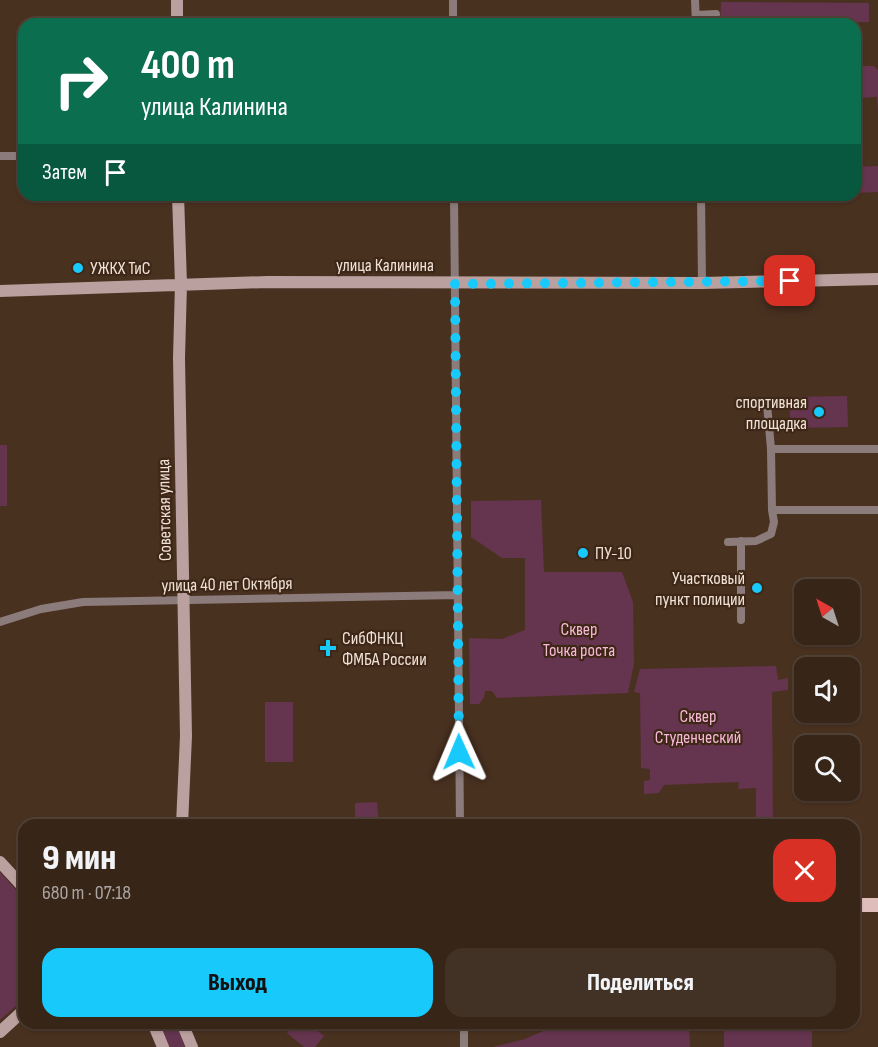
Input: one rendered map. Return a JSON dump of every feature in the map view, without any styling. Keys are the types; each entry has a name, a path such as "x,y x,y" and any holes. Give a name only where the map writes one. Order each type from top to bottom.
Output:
{"main road":[{"path":"177,0 177,18"},
{"name":"Советская улица","path":"178,201 186,736 182,819"},
{"name":"улица Калинина","path":"0,291 181,284 702,283 878,279"},
{"path":"0,862 18,882"},
{"path":"860,905 878,905"},
{"path":"0,1032 18,1016"},
{"path":"156,1029 163,1047"},
{"path":"184,1029 192,1047"}],"street":[{"path":"453,0 453,18"},
{"path":"695,0 696,18"},
{"path":"703,18 716,14"},
{"path":"0,156 18,156"},
{"path":"454,201 460,819"},
{"path":"701,201 702,283"},
{"path":"728,542 763,539 771,534 774,522 767,404"},
{"path":"771,449 878,449"},
{"path":"772,510 878,510"},
{"path":"741,541 741,620"},
{"name":"улица 40 лет Октября","path":"0,622 41,609 82,602 458,596"},
{"path":"464,1029 464,1047"}],"green space":[{"path":"721,2 869,3 869,22 861,22 861,18 720,18"},
{"path":"861,66 874,66 878,70 878,114 877,97 861,98"},
{"path":"878,166 878,192 861,193 861,167"},
{"name":"спортивная площадка","path":"847,396 848,427 790,428 790,397"},
{"path":"0,445 7,445 7,506 0,506"},
{"name":"Сквер Точка роста","path":"541,500 544,572 622,572 633,602 634,664 628,693 497,698 492,691 485,691 484,698 479,704 470,704 469,638 502,639 525,630 525,558 502,558 471,537 471,501"},
{"name":"Сквер Студенческий","path":"776,666 778,680 788,678 788,690 772,692 773,819 756,819 756,788 738,789 739,782 664,785 659,793 644,794 644,781 650,780 650,769 641,768 640,693 634,692 640,669"},
{"path":"265,702 293,702 293,762 265,762"},
{"path":"377,802 378,819 355,819 355,803"},
{"path":"0,872 18,892 18,1004 0,1020"},
{"path":"160,1029 178,1029 185,1047 167,1047"},
{"path":"291,1029 315,1029 324,1036 315,1047 304,1047 287,1033"},
{"path":"548,1029 689,1029 690,1047 493,1047 525,1039"},
{"path":"724,1029 812,1029 812,1047 724,1047"}],"place":[{"name":"УЖКХ ТиС","path":"78,268"},
{"name":"спортивная площадка","path":"819,412"},
{"name":"ПУ-10","path":"583,553"},
{"name":"Участковый пункт полиции","path":"757,588"},
{"name":"СибФНКЦ ФМБА России","path":"328,648"}],"route":[{"path":"459,752 455,284 790,281"}]}
